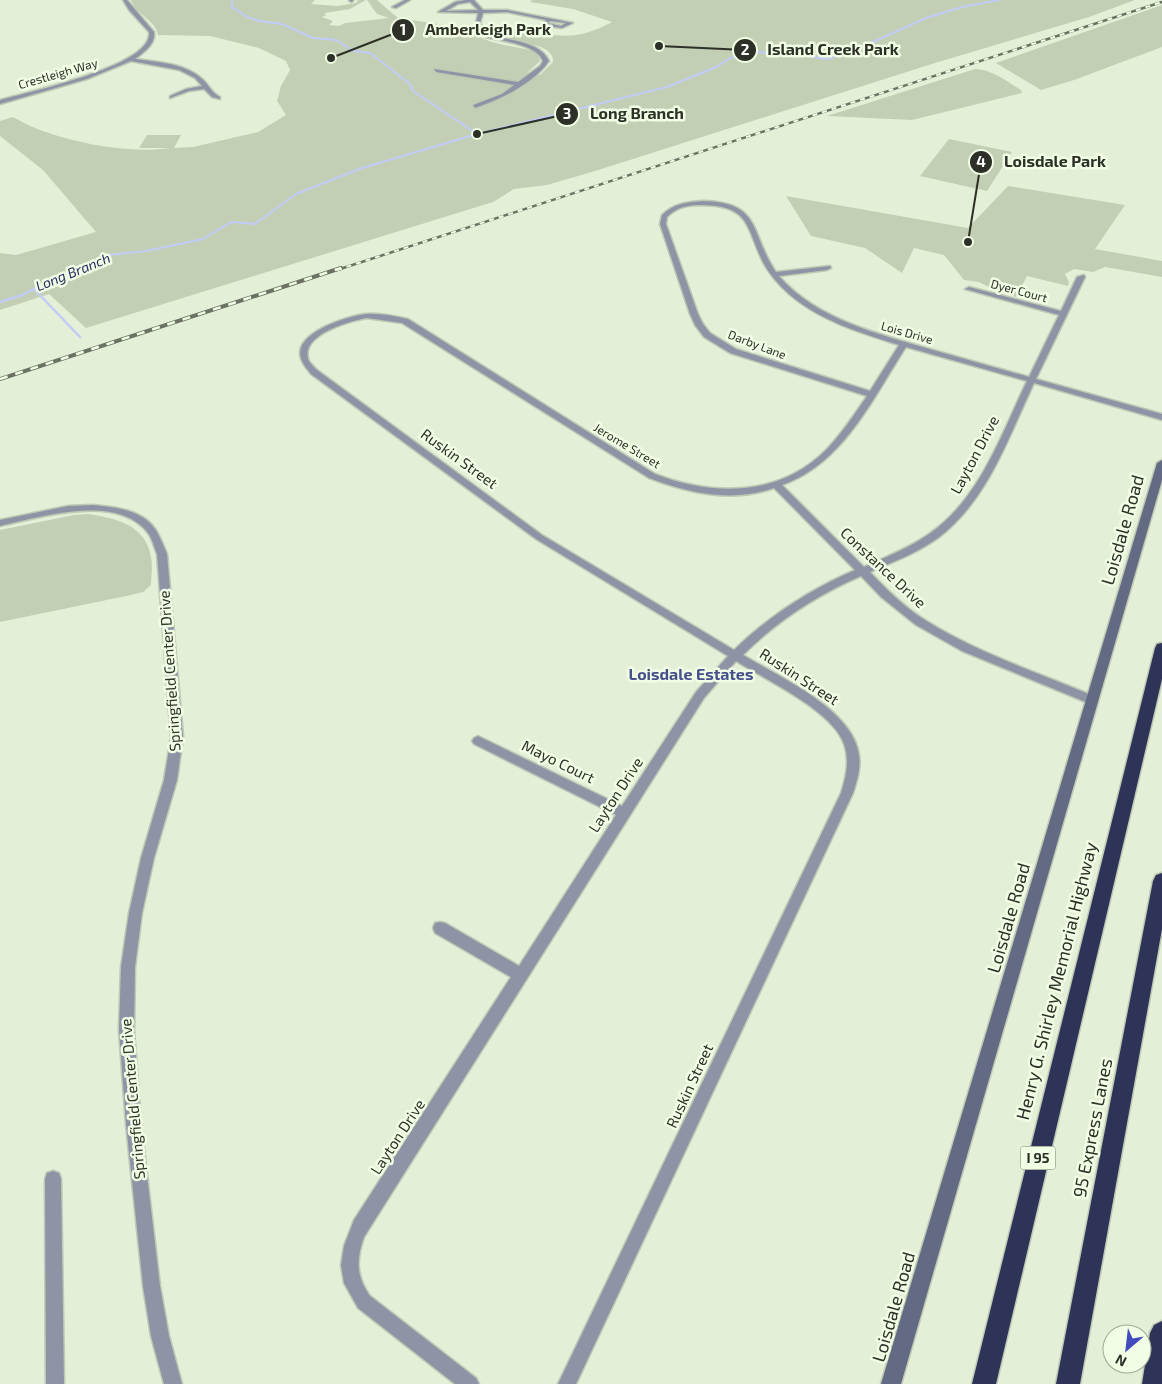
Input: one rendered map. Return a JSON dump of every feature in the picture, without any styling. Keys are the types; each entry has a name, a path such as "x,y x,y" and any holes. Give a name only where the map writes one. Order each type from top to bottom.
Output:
{"highway":[{"name":"Henry G. Shirley Memorial Highway","path":"984,1384 1162,648"},
{"name":"95 Express Lanes","path":"1068,1384 1162,881"},
{"path":"1154,1384 1162,1333"}],"main road":[{"name":"Loisdale Road","path":"891,1384 1162,463"}],"street":[{"name":"Crestleigh Way","path":"0,102 88,78 128,60 144,49 150,42 152,35 148,26 127,7 125,0"},
{"path":"394,7 408,0"},
{"path":"475,106 504,95 542,67 546,61 543,54 535,48 487,36 478,24 481,11 477,4 471,0 458,3 440,12 481,11 507,11 550,19 571,23 562,27 543,24 550,19"},
{"path":"491,20 507,11"},
{"path":"128,60 187,71 201,80 210,95 218,98"},
{"path":"436,70 519,84"},
{"path":"172,97 188,90 206,87"},
{"name":"Lois Drive","path":"695,203 725,206 742,214 748,221 767,263 775,274 791,292 821,313 861,331 1162,417"},
{"name":"Darby Lane","path":"695,203 671,209 664,216 663,224 694,314 699,325 707,335 733,351 870,394"},
{"path":"775,274 827,268"},
{"name":"Layton Drive","path":"470,1384 364,1302 351,1281 349,1257 352,1243 360,1226 700,695 735,656 762,630 789,610 825,589 923,543 947,526 965,507 983,481 1081,277"},
{"name":"Dyer Court","path":"969,289 1063,314"},
{"name":"Jerome Street","path":"332,325 345,320 367,316 392,318 410,323 641,470 665,482 695,491 727,493 748,492 777,486 799,474 826,454 842,436 904,344"},
{"name":"Ruskin Street","path":"332,325 310,340 305,349 306,362 314,372 539,537 817,705 841,726 854,756 854,771 847,793 567,1384"},
{"name":"Constance Drive","path":"777,486 862,572 899,606 943,637 990,659 1092,700"},
{"name":"Springfield Center Drive","path":"0,523 66,509 93,507 109,509 132,516 149,527 157,538 162,554 177,737 176,760 170,787 151,845 141,885 131,937 126,1018 129,1078 152,1296 163,1355 173,1384"},
{"name":"Mayo Court","path":"478,741 624,813"},
{"path":"440,928 521,975"},
{"path":"53,1179 55,1384"}],"green space":[{"path":"131,0 315,0 311,4 337,6 356,3 358,0 366,0 350,9 325,13 326,15 322,17 333,21 329,25 339,26 345,23 389,18 377,14 367,0 377,0 398,18 472,29 482,38 490,41 532,51 538,55 540,61 527,73 540,75 553,62 551,54 536,45 502,38 486,29 505,28 549,35 570,36 590,32 612,22 573,9 530,2 532,0 1135,0 1089,17 935,63 592,172 547,185 514,189 493,202 86,328 49,294 0,310 0,253 16,255 96,232 43,170 0,136 0,121 13,117 47,133 89,144 152,150 170,148 139,148 147,135 181,135 174,148 193,147 258,132 286,115 277,101 281,86 290,70 286,61 259,48 210,36 158,35 154,25 137,10"},
{"path":"1162,5 1162,47 1074,80 1041,90 996,63"},
{"path":"975,69 999,76 1021,90 1022,93 912,120 827,116"},
{"path":"949,139 1012,152 987,191 920,176"},
{"path":"1008,186 1125,205 1095,249 1162,261 1162,277 1105,267 1093,272 1074,269 1065,274 1069,282 1068,286 1027,276 1016,297 996,291 979,282 964,280 944,255 914,248 902,273 865,248 811,236 786,196 968,228"},
{"path":"88,514 119,521 136,530 143,537 151,557 151,585 143,592 131,595 0,622 0,530 74,515"}],"waterway":[{"path":"232,0 232,7 247,17 259,21 282,24 313,38 336,40 354,51 370,53 410,84 413,91 477,134"},
{"name":"Long Branch","path":"477,134 667,87 716,67 732,57 749,52 782,53 828,59 864,46 926,18 962,7 999,0"},
{"name":"Long Branch","path":"74,270 109,255 146,251 203,239 231,222 255,224 296,194 362,168 477,134"},
{"name":"Long Branch","path":"34,289 77,268"},
{"name":"Long Branch","path":"0,302 34,289"},
{"path":"34,289 80,337"}],"railway":[{"path":"337,270 1162,2"},
{"path":"0,379 341,268"}],"place":[{"name":"Island Creek Park","path":"659,46"},
{"name":"Amberleigh Park","path":"331,58"},
{"name":"Long Branch","path":"477,134"},
{"name":"Loisdale Park","path":"968,242"}],"district":[{"name":"Loisdale Estates","path":"691,674"}]}
